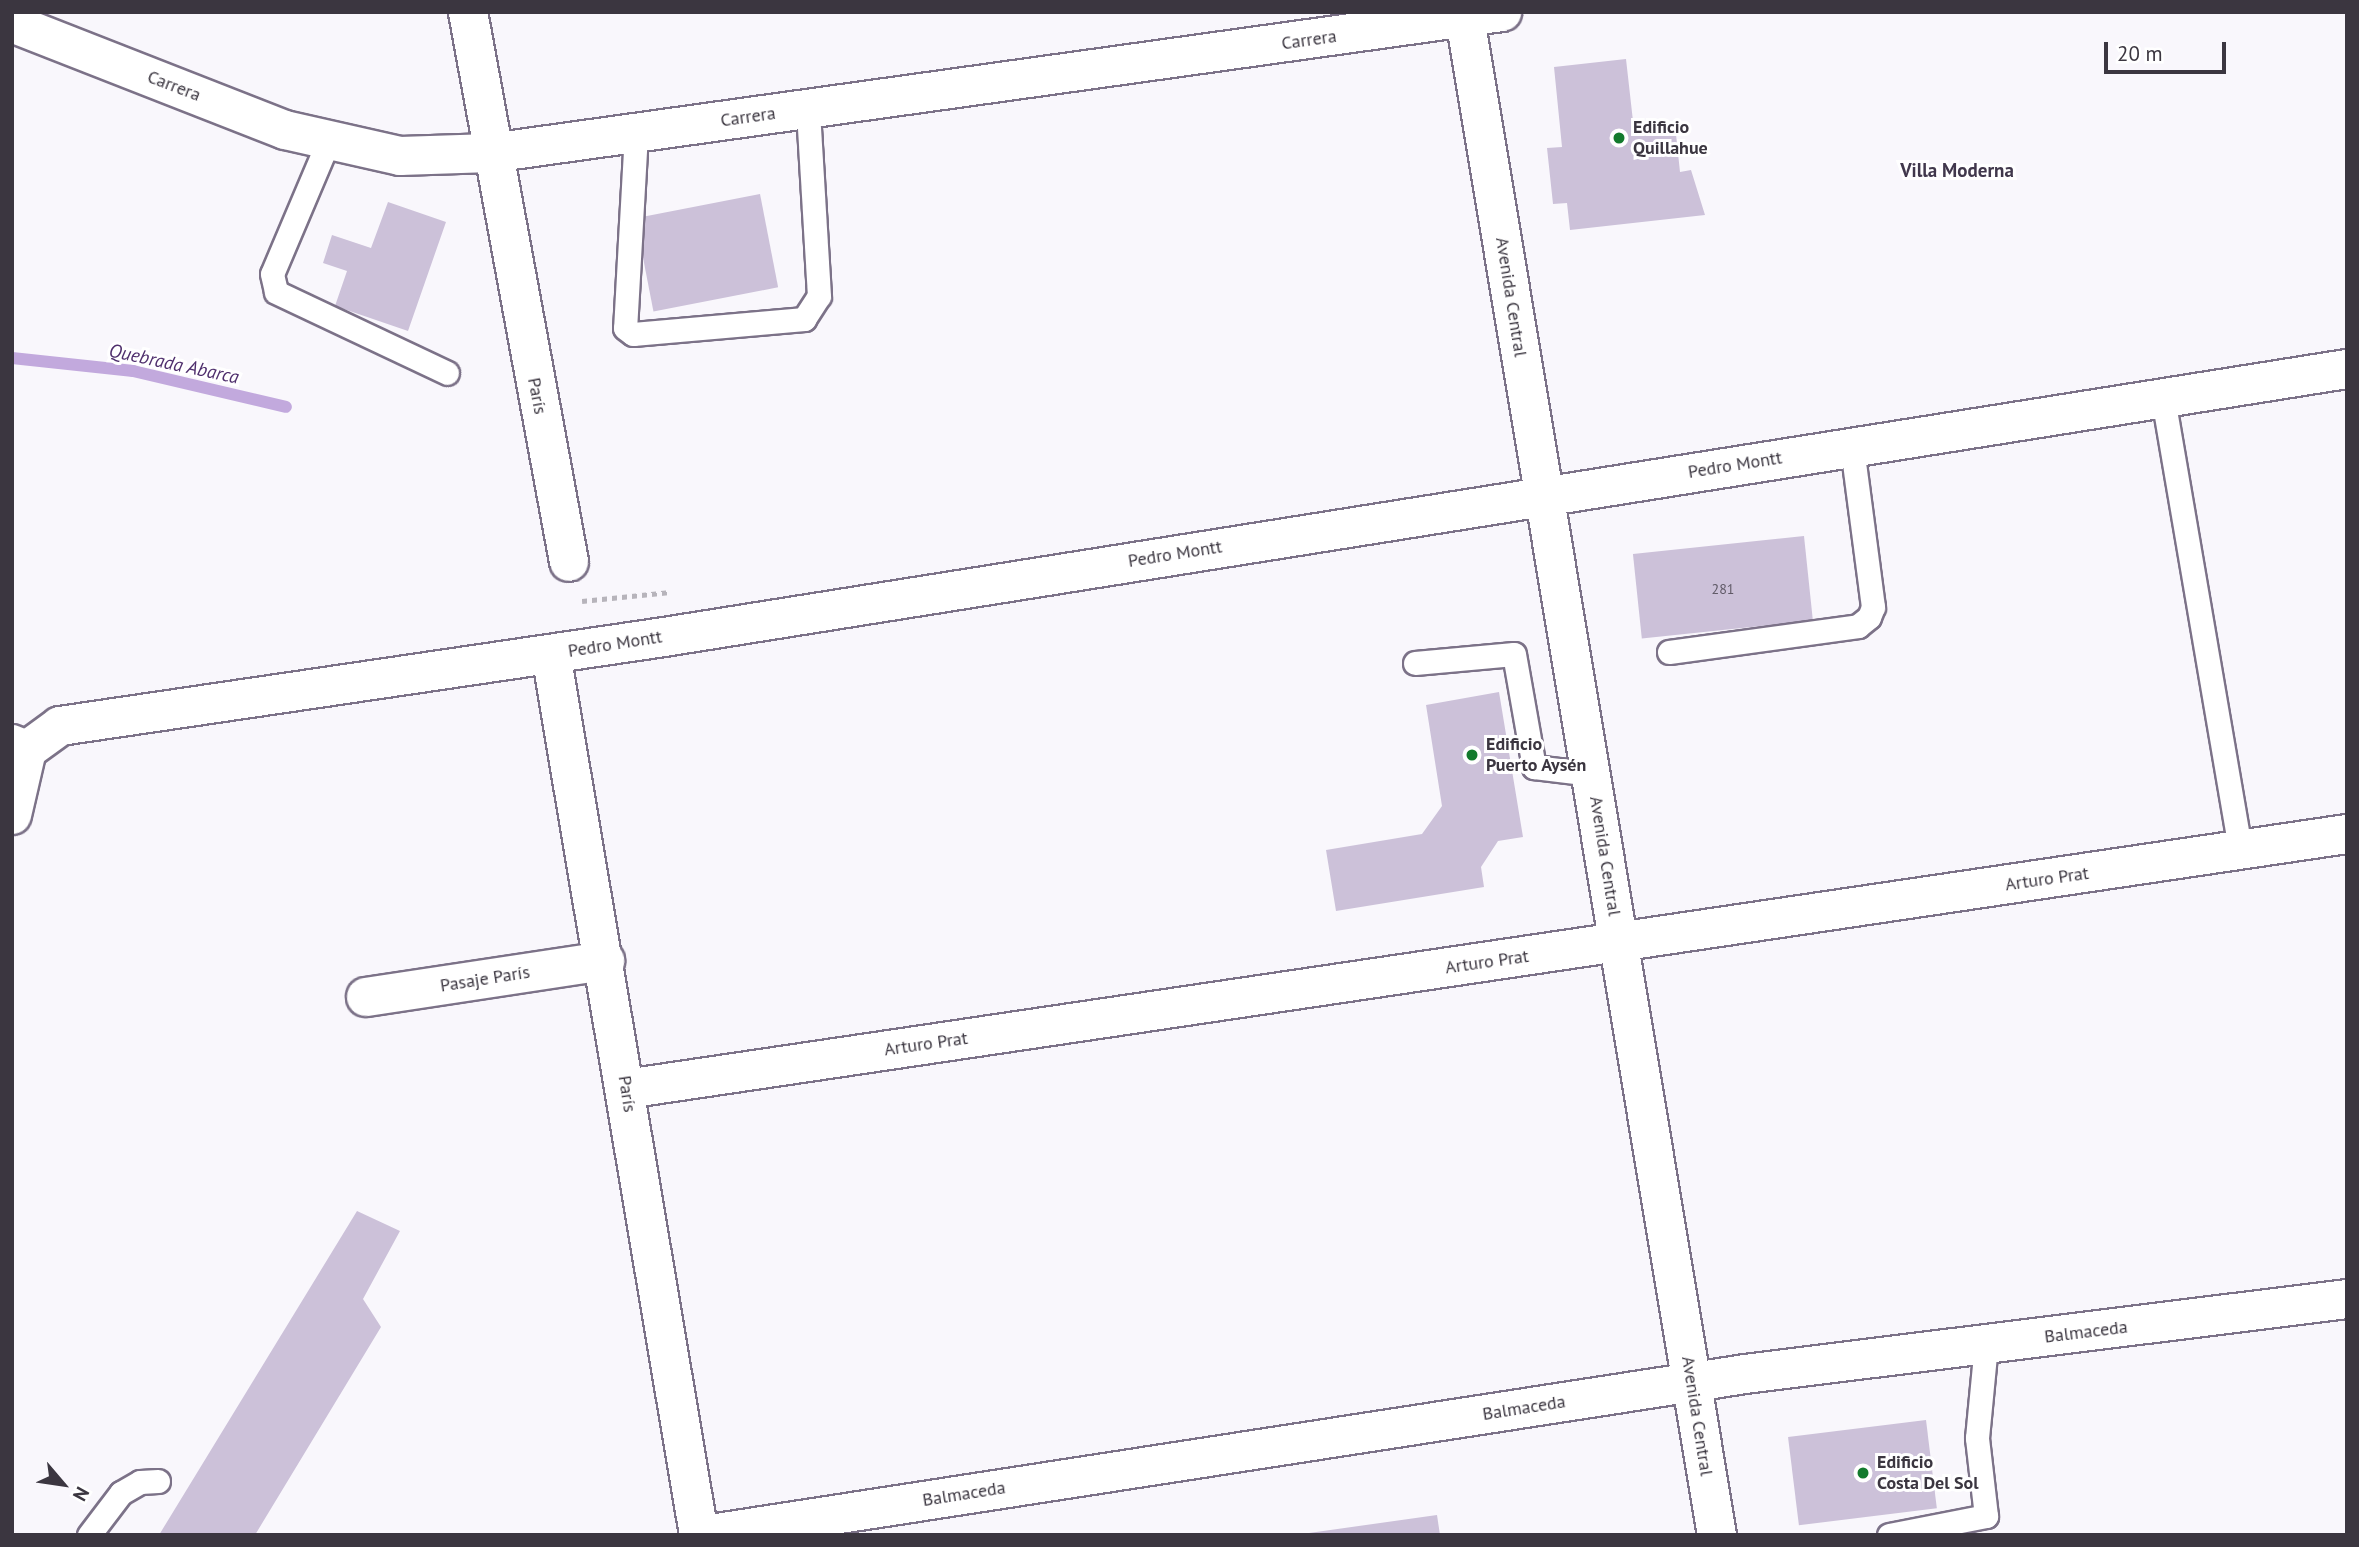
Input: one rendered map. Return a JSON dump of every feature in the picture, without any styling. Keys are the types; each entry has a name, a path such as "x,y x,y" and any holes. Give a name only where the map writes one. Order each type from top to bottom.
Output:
{"street":[{"name":"París","path":"468,12 491,153 569,562"},
{"name":"Carrera","path":"12,23 328,142 400,156 491,153 1477,14"},
{"name":"Avenida Central","path":"1477,14 1544,495 1717,1535"},
{"name":"Pedro Montt","path":"20,747 60,726 551,654 2347,369"},
{"name":"París","path":"551,654 605,961 699,1535"},
{"path":"12,815 20,747"},
{"name":"Arturo Prat","path":"626,1088 2347,834"},
{"name":"Pasaje París","path":"366,997 605,961"},
{"name":"Balmaceda","path":"704,1535 1691,1382 2347,1299"}],"lane":[{"path":"636,133 625,328 633,334 804,319 820,296 808,109"},
{"path":"328,142 272,274 276,292 447,373"},
{"path":"2163,398 2240,850"},
{"path":"1669,652 1858,626 1868,617 1874,607 1852,447"},
{"path":"1415,663 1514,654 1535,767 1592,774"},
{"path":"1889,1535 1986,1516 1977,1438 1986,1344"},
{"path":"89,1535 121,1493 140,1482 158,1481"}],"path":[{"path":"569,562 577,602 687,590"}],"building":[{"name":"Edificio Quillahue","path":"1626,59 1634,130 1675,125 1680,172 1691,170 1705,215 1570,230 1567,203 1553,204 1547,148 1562,147 1554,67"},
{"path":"760,194 778,287 653,311 635,218"},
{"path":"388,202 446,222 408,331 335,306 347,271 323,263 332,235 371,248"},
{"path":"1804,536 1813,621 1642,639 1633,554"},
{"name":"Edificio Puerto Aysén","path":"1499,692 1523,837 1498,841 1481,867 1484,887 1336,911 1326,850 1422,834 1442,806 1426,705"},
{"path":"357,1211 400,1231 363,1299 381,1327 255,1535 159,1535"},
{"name":"Edificio Costa Del Sol","path":"1926,1420 1937,1508 1799,1525 1788,1437"},
{"path":"1437,1515 1440,1535 1309,1535 1309,1533"}],"waterway":[{"name":"Quebrada Abarca","path":"12,358 133,371 286,407"}],"place":[{"name":"Edificio Quillahue","path":"1619,138"},
{"name":"Edificio Puerto Aysén","path":"1472,755"},
{"name":"Edificio Costa Del Sol","path":"1863,1473"}],"district":[{"name":"Villa Moderna","path":"1957,171"}]}
